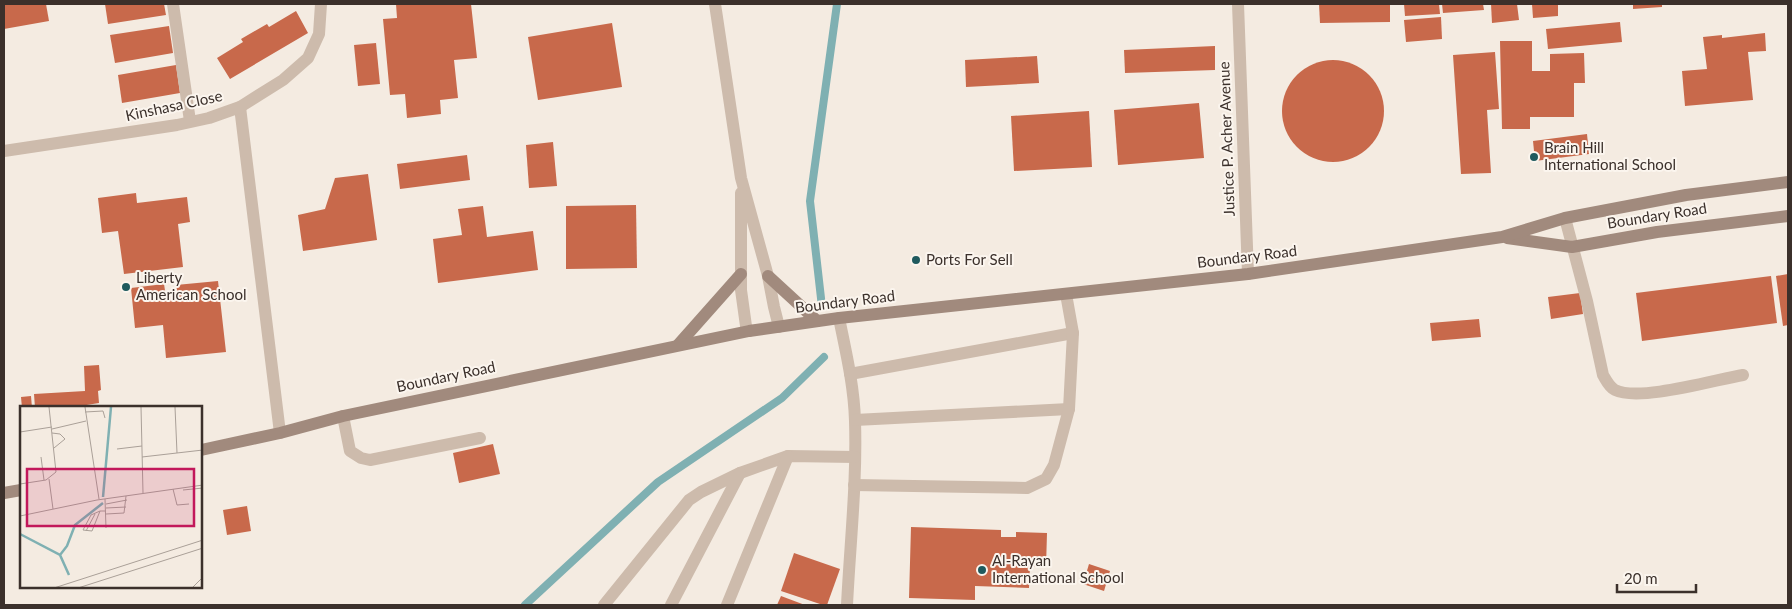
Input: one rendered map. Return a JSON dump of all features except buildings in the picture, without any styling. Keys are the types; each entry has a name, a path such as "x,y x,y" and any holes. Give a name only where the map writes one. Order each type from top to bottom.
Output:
{"main road":[{"name":"Boundary Road","path":"202,450 280,433 343,416 749,331 839,318 1248,274 1502,238 1565,218 1686,195 1788,182"},
{"name":"Boundary Road","path":"1502,238 1572,247 1657,232 1788,216"},
{"path":"678,345 741,274"},
{"path":"768,276 817,321"},
{"path":"4,493 20,490"}],"street":[{"path":"173,4 190,121"},
{"name":"Kinshasa Close","path":"4,151 177,125 209,118 240,107 283,80 308,58 319,34 322,4"},
{"path":"715,4 741,178 768,276 779,327"},
{"name":"Justice P. Acher Avenue","path":"1238,4 1248,274"},
{"path":"240,107 280,433"},
{"path":"741,178 741,290 746,326 749,331"},
{"path":"1565,218 1588,302 1604,374 1613,389 1630,394 1653,393 1742,374"},
{"path":"854,485 1027,488 1046,479 1054,465 1069,409 1073,333 1066,294"},
{"path":"839,318 850,374 855,420 855,502 847,605"},
{"path":"850,374 1073,333"},
{"path":"855,420 1069,409"},
{"path":"343,416 350,451 360,458 370,460 480,438"},
{"path":"604,605 689,500 701,492 740,473 788,456 855,457"},
{"path":"727,605 788,456"},
{"path":"671,605 740,473"}],"waterway":[{"path":"822,307 810,201 837,4"},
{"path":"525,605 658,482 782,398 824,357"}],"place":[{"name":"Brain Hill International School","path":"1534,157"},
{"name":"Ports For Sell","path":"916,260"},
{"name":"Liberty American School","path":"126,287"},
{"name":"Al-Rayan International School","path":"982,570"}]}
